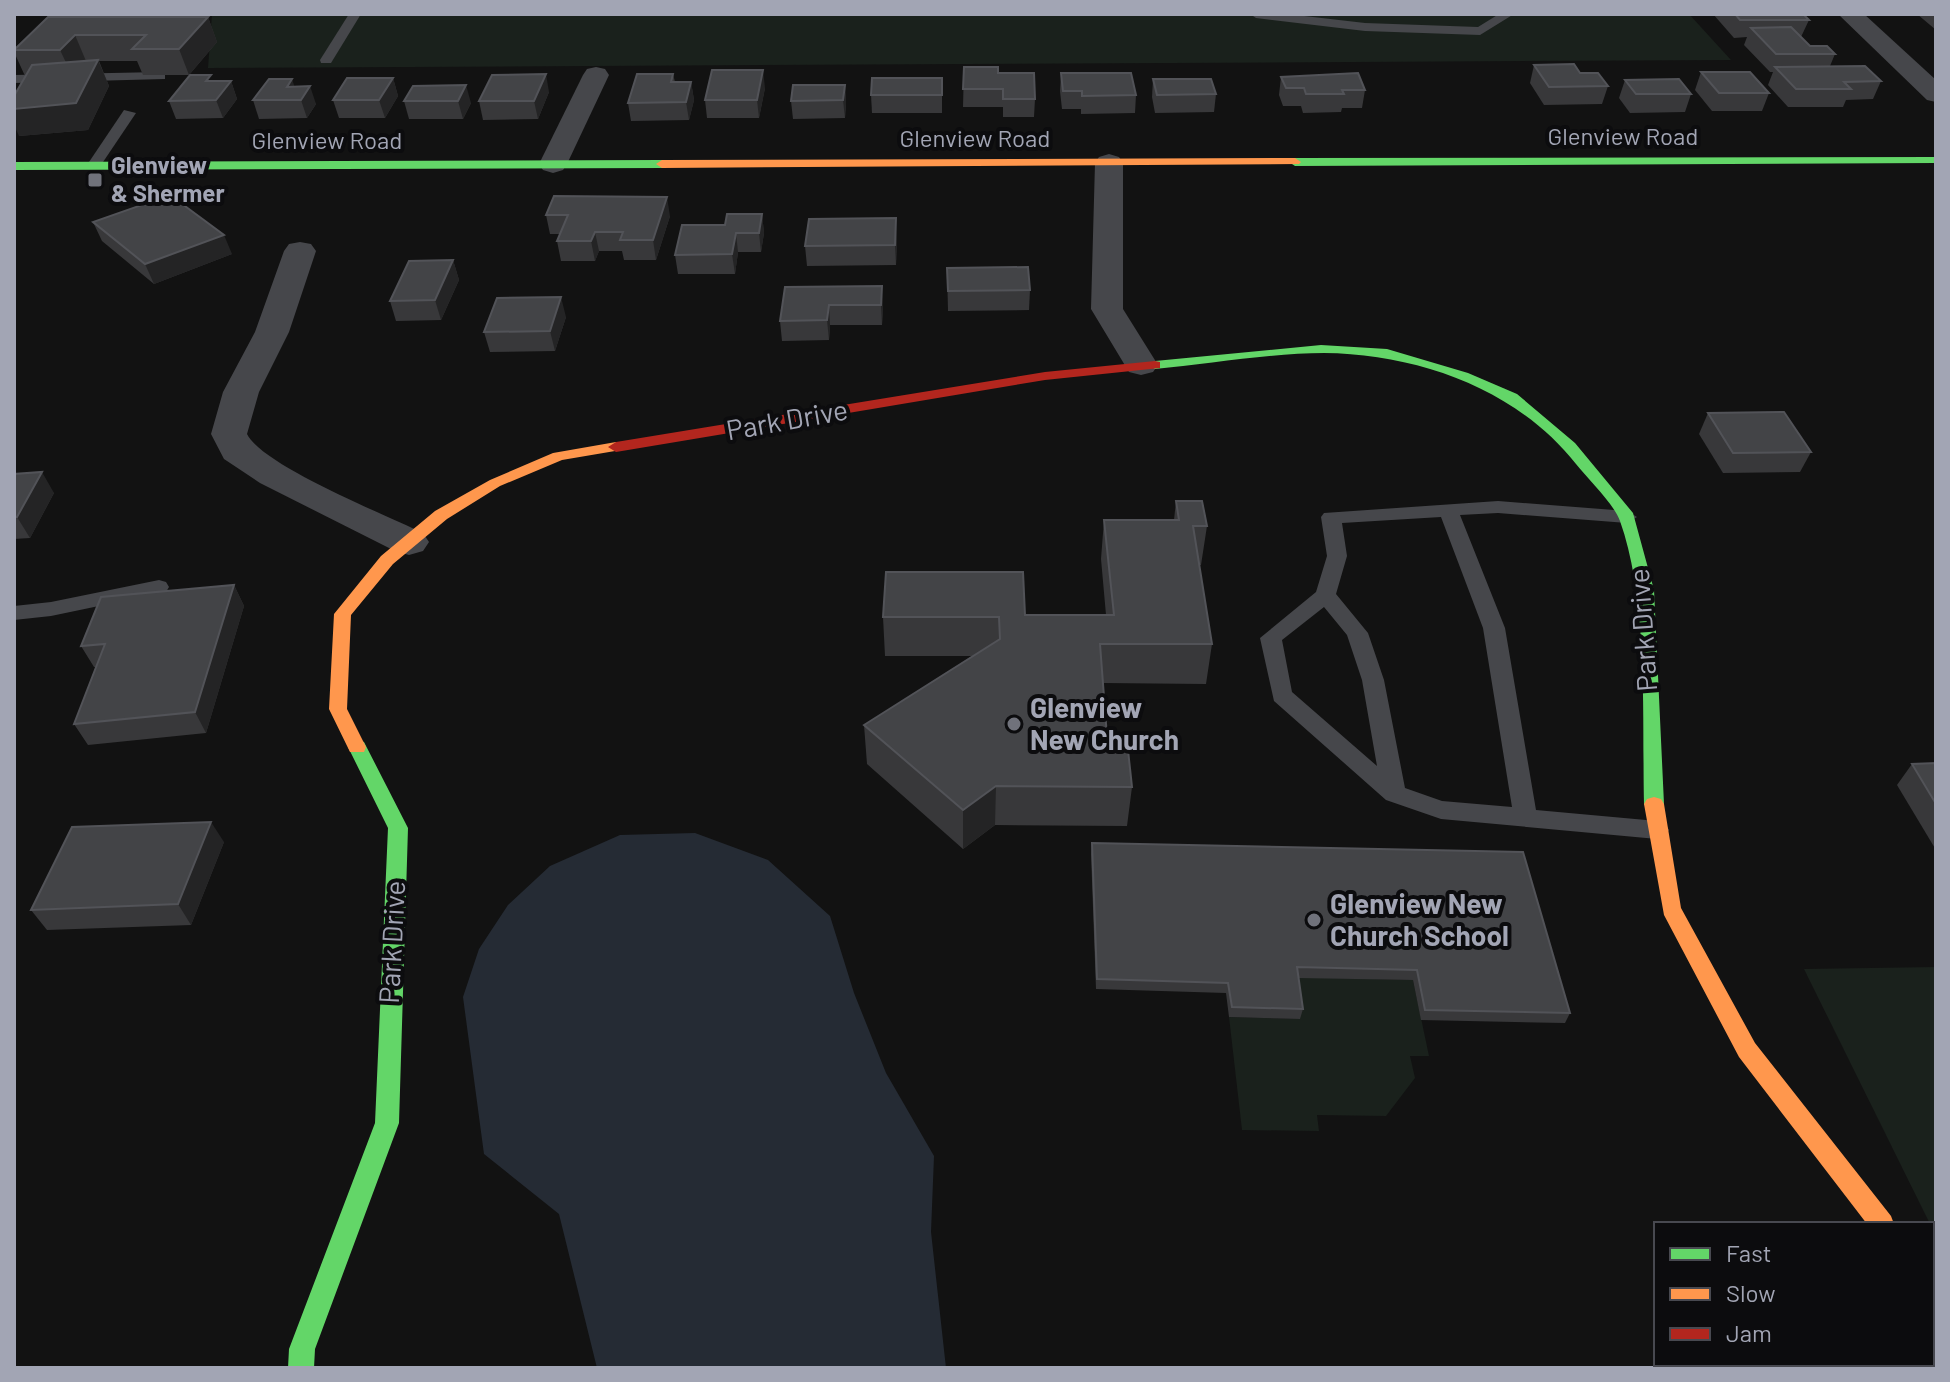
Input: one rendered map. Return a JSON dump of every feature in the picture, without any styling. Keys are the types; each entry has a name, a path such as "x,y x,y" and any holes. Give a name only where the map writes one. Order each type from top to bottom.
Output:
{"street":[{"path":"1850,14 1936,94"},
{"path":"553,164 596,75"},
{"name":"Glenview Road","path":"14,166 1936,160"},
{"path":"1109,163 1107,309 1141,365"},
{"path":"300,251 272,332 241,392 229,434 237,451 273,475 409,542"},
{"name":"Park Drive","path":"301,1368 302,1349 387,1123 398,828 338,709 343,614 387,560 441,515 495,483 558,456 770,424 952,391 1141,365 1321,349 1382,352 1463,376 1512,397 1570,446 1627,517 1646,590 1647,677 1657,830 1671,909 1747,1050 1880,1222"}],"lane":[{"path":"326,60 355,14"},
{"path":"1256,14 1365,27 1480,31 1508,14"},
{"path":"1515,14 1522,15"},
{"path":"14,80 160,76"},
{"path":"94,165 129,113"},
{"path":"1627,517 1498,507 1331,517 1337,556 1325,595 1271,638 1282,695 1394,794 1441,810 1657,830"},
{"path":"1448,510 1494,628 1526,818"},
{"path":"14,613 51,609 159,587"},
{"path":"1325,595 1357,633 1373,680 1394,794"}],"shaded area":[{"path":"212,14 1689,14 1731,60 208,68"},
{"path":"695,833 768,860 830,916 854,993 886,1073 934,1156 931,1232 946,1368 597,1368 559,1214 484,1154 463,997 479,949 508,905 550,866 620,835"},
{"path":"1936,967 1936,1228 1934,1222 1929,1222 1804,969"},
{"path":"1294,977 1413,980 1429,1056 1410,1056 1415,1078 1386,1116 1317,1115 1319,1131 1242,1130 1229,1017 1300,1019"}],"building":[{"path":"1735,14 1803,14 1809,20 1740,20"},
{"path":"48,17 208,17 179,49 132,49 146,35 75,35 60,50 14,50"},
{"path":"1791,27 1810,46 1827,46 1835,54 1776,54 1751,28"},
{"path":"98,60 76,103 14,109 14,96 32,65"},
{"path":"1574,64 1580,73 1598,73 1608,86 1549,87 1534,65"},
{"path":"1865,66 1881,81 1844,82 1851,89 1796,89 1775,67"},
{"path":"964,67 998,67 998,73 1034,73 1035,99 1003,99 1003,89 963,89"},
{"path":"712,70 763,70 757,100 705,100"},
{"path":"1701,72 1750,72 1769,93 1719,93"},
{"path":"1061,73 1131,73 1136,95 1082,96 1082,91 1063,91"},
{"path":"1358,73 1365,90 1342,90 1344,94 1306,94 1304,88 1286,88 1281,77"},
{"path":"546,74 534,101 479,101 492,75"},
{"path":"637,74 673,74 671,82 691,82 686,102 628,103"},
{"path":"190,75 211,75 206,81 231,81 216,100 169,101"},
{"path":"347,78 393,78 379,100 333,100"},
{"path":"872,78 942,78 942,95 871,95"},
{"path":"269,79 292,79 287,87 310,86 301,100 253,100"},
{"path":"1153,79 1211,79 1216,94 1157,95"},
{"path":"1679,79 1691,94 1636,94 1625,80"},
{"path":"466,85 458,101 404,101 413,86"},
{"path":"793,85 845,85 843,100 791,101"},
{"path":"170,195 224,235 145,264 93,222"},
{"path":"554,196 667,197 653,240 620,240 623,232 595,232 591,241 557,241 568,215 546,215"},
{"path":"727,214 762,214 759,233 736,233 732,254 675,255 682,225 725,225"},
{"path":"896,218 895,245 805,246 809,219"},
{"path":"453,260 435,300 390,301 409,261"},
{"path":"1028,267 1030,290 948,291 947,268"},
{"path":"882,286 881,305 829,305 827,320 780,321 785,287"},
{"path":"561,297 550,331 484,332 497,298"},
{"path":"1784,412 1811,452 1733,453 1708,413"},
{"path":"42,472 17,517 14,517 14,474"},
{"name":"Glenview New Church","path":"1176,501 1202,501 1207,526 1193,526 1212,644 1100,644 1108,750 1128,750 1132,787 996,786 963,810 864,725 1000,639 999,617 883,617 886,572 1023,572 1025,615 1114,615 1104,520 1179,520"},
{"path":"234,585 195,712 74,724 105,644 81,646 101,597"},
{"path":"1936,763 1936,804 1912,764"},
{"path":"211,822 178,904 31,910 72,827"},
{"name":"Glenview New Church School","path":"1092,843 1523,852 1570,1013 1425,1010 1417,970 1297,967 1303,1009 1232,1007 1228,983 1097,979"}],"traffic: fast":[{"path":"1295,162 1936,160"},
{"path":"14,166 662,164"},
{"path":"1155,365 1321,349 1382,352 1463,376 1512,397 1570,446 1627,517 1646,590 1654,804"},
{"path":"301,1368 302,1349 387,1123 398,828 357,747"}],"traffic: slow":[{"path":"662,164 1295,162"},
{"path":"357,747 338,709 343,614 387,560 441,515 495,483 558,456 616,447"},
{"path":"1654,804 1671,909 1747,1050 1880,1222"}],"traffic: jam":[{"path":"616,447 1045,376 1155,365"}],"place":[{"name":"Glenview & Shermer","path":"95,180"},
{"name":"Glenview New Church","path":"1014,724"},
{"name":"Glenview New Church School","path":"1314,920"}]}
